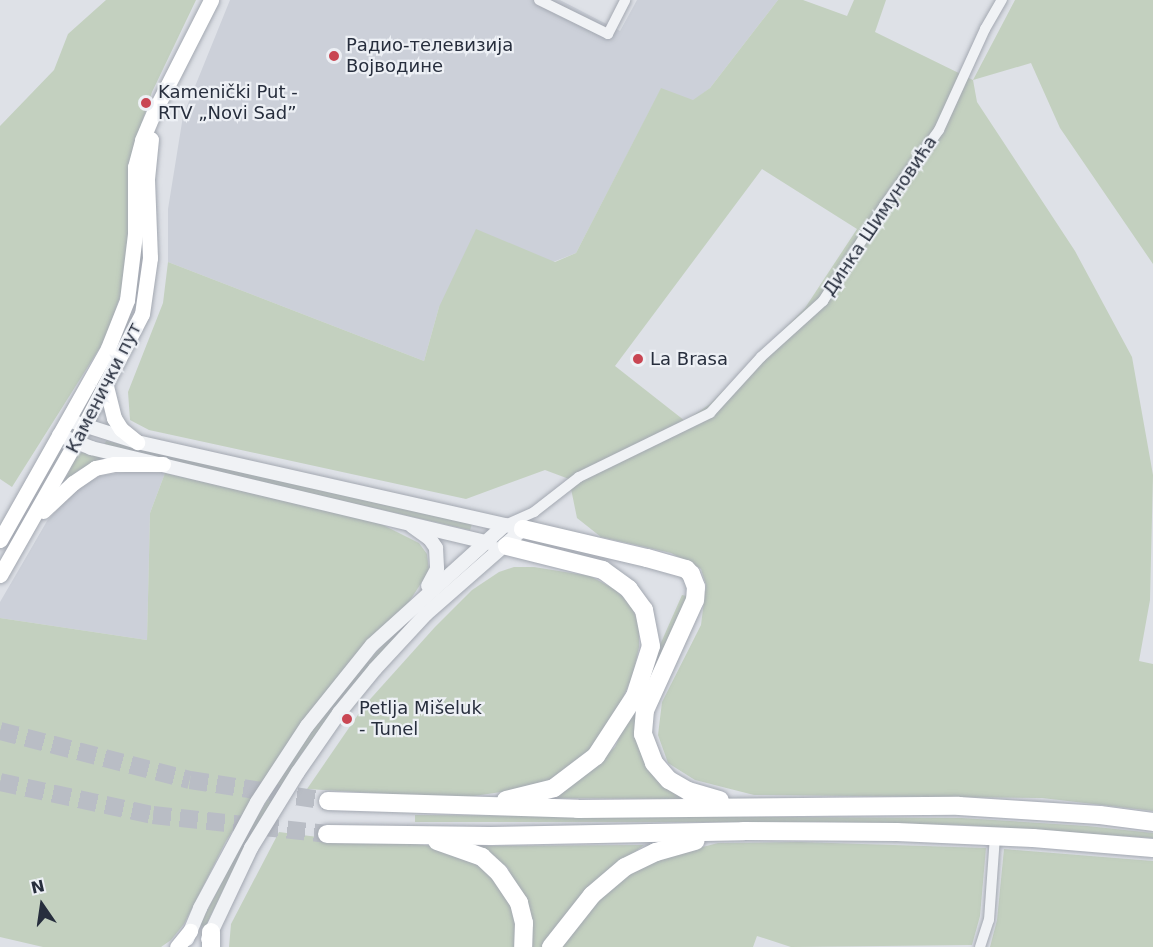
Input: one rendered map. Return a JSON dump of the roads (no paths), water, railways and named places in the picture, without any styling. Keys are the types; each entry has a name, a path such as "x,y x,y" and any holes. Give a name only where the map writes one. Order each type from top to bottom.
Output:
{"highway":[{"path":"524,529 647,558 686,569 691,574 696,587 695,600 645,710 643,726 645,743 661,772 688,791 720,800 773,806"},
{"path":"463,806 554,788 576,774 596,756 635,696 651,646 644,610 629,589 603,570 507,546"},
{"path":"328,801 463,806 959,806 1153,822"},
{"path":"551,947 592,895 625,867 656,852 743,831"},
{"path":"327,834 403,836 743,831 995,836 1153,848"},
{"path":"403,836 445,843 482,857 499,873 519,903 524,923 523,947"}],"main road":[{"name":"Каменички пут","path":"0,540 108,348 127,300 135,234 135,167 154,112 211,0"},
{"name":"Каменички пут","path":"0,575 34,519 142,314 148,287 150,258 147,179 154,112"},
{"path":"106,386 114,418 121,429 137,442"},
{"path":"34,519 74,483 95,468 114,464 163,464"},
{"path":"177,947 190,931"}],"street":[{"path":"539,0 608,34 625,0"},
{"name":"Динка Шимуновића","path":"504,525 534,512 579,477 710,412 761,357 823,301 884,206 939,130 985,29 1002,0"},
{"path":"68,419 84,427 137,442 524,529"},
{"path":"59,435 75,443 507,546"},
{"name":"Динка Шимуновића","path":"524,529 534,512"},
{"path":"403,520 430,539 436,548 438,560 433,579 415,604"},
{"path":"184,947 233,843 279,766 321,707 372,645 504,525"},
{"path":"209,942 251,848 298,772 339,713 375,669 426,614 524,529"},
{"path":"980,947 989,920 995,836"}],"tunnel":[{"path":"0,731 190,780 328,801"},
{"path":"0,782 153,815 327,834"}],"place":[{"name":"Радио-телевизија Војводине","path":"334,56"},
{"name":"Kamenički Put - RTV „Novi Sad”","path":"146,103"},
{"name":"La Brasa","path":"638,359"},
{"name":"Petlja Mišeluk - Tunel","path":"347,719"}]}
